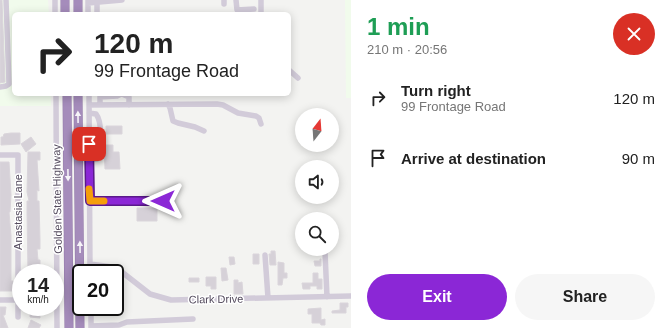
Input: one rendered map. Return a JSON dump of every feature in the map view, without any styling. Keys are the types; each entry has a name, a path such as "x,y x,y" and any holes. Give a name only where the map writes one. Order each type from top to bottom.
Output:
{"highway":[{"path":"65,0 66,12"},
{"path":"78,0 78,12"},
{"name":"Golden State Highway","path":"67,96 69,328"},
{"name":"Golden State Highway","path":"78,96 80,328"}],"street":[{"path":"0,87 9,84 11,69 6,0"},
{"path":"55,0 56,12"},
{"path":"88,2 97,3 122,0"},
{"path":"236,0 237,10 254,9"},
{"path":"261,0 261,12"},
{"path":"97,3 98,12"},
{"path":"291,72 298,78"},
{"path":"56,96 57,328"},
{"path":"89,96 90,264"},
{"path":"100,105 100,97 116,96"},
{"path":"127,96 129,97 129,104"},
{"path":"168,104 172,118 175,122 195,127 204,132"},
{"path":"89,105 217,104 223,105 238,113 256,116 259,118 261,124"},
{"path":"89,113 96,114 100,121 100,146 97,159 89,160"},
{"name":"Anastasia Lane","path":"0,155 18,155 18,264"},
{"path":"90,201 163,201"},
{"path":"265,255 268,298"},
{"path":"325,256 327,297"},
{"name":"Clark Drive","path":"124,274 146,291 170,300 351,296"},
{"path":"0,300 12,300"},
{"path":"91,316 91,327 119,325 127,322 193,319"}],"shaded area":[{"path":"0,0 48,0 49,12 12,12 12,96 51,96 51,106 0,106"},
{"path":"345,0 351,0 351,98 346,98"}],"building":[{"path":"0,0 2,0 5,82 0,83"},
{"path":"106,126 122,126 122,134 106,134"},
{"path":"20,133 20,144 1,145 1,137 3,137 4,134"},
{"path":"31,137 36,144 26,152 21,144"},
{"path":"104,145 113,145 113,152 119,152 120,169 105,169"},
{"path":"28,152 40,152 40,160 37,160 39,191 37,190 37,201 39,201 40,249 37,249 40,264 28,264 27,201 29,201 27,192"},
{"path":"0,162 9,162 11,195 9,212 12,291 0,291"},
{"path":"137,208 157,208 157,221 137,221"},
{"path":"271,251 275,251 276,265 270,265 269,254 271,254"},
{"path":"253,254 259,254 259,264 253,264"},
{"path":"229,257 234,257 235,264 230,265"},
{"path":"320,259 321,266 315,266 314,261 320,261"},
{"path":"278,262 284,263 284,273 287,273 287,278 283,278 282,285 278,285"},
{"path":"221,268 226,268 228,280 222,281"},
{"path":"313,273 318,273 318,279 322,279 322,289 317,289 317,286 310,286 310,289 303,289 302,283 313,283"},
{"path":"206,277 216,277 216,289 211,289 211,286 206,286"},
{"path":"189,278 199,278 199,282 189,282"},
{"path":"234,280 238,280 238,283 242,282 243,294 234,294"},
{"path":"340,303 348,303 346,313 332,313 332,311 340,310"},
{"path":"0,307 6,307 5,315 3,315 8,328 0,328"},
{"path":"321,308 321,320 325,319 325,325 321,325 320,323 312,323 312,314 308,314 308,309"},
{"path":"40,316 40,318 30,317"},
{"path":"31,320 41,325 39,328 28,328"}],"slow traffic":[{"path":"89,189 90,201 104,201"}],"route":[{"path":"89,144 90,201 163,201"}]}
